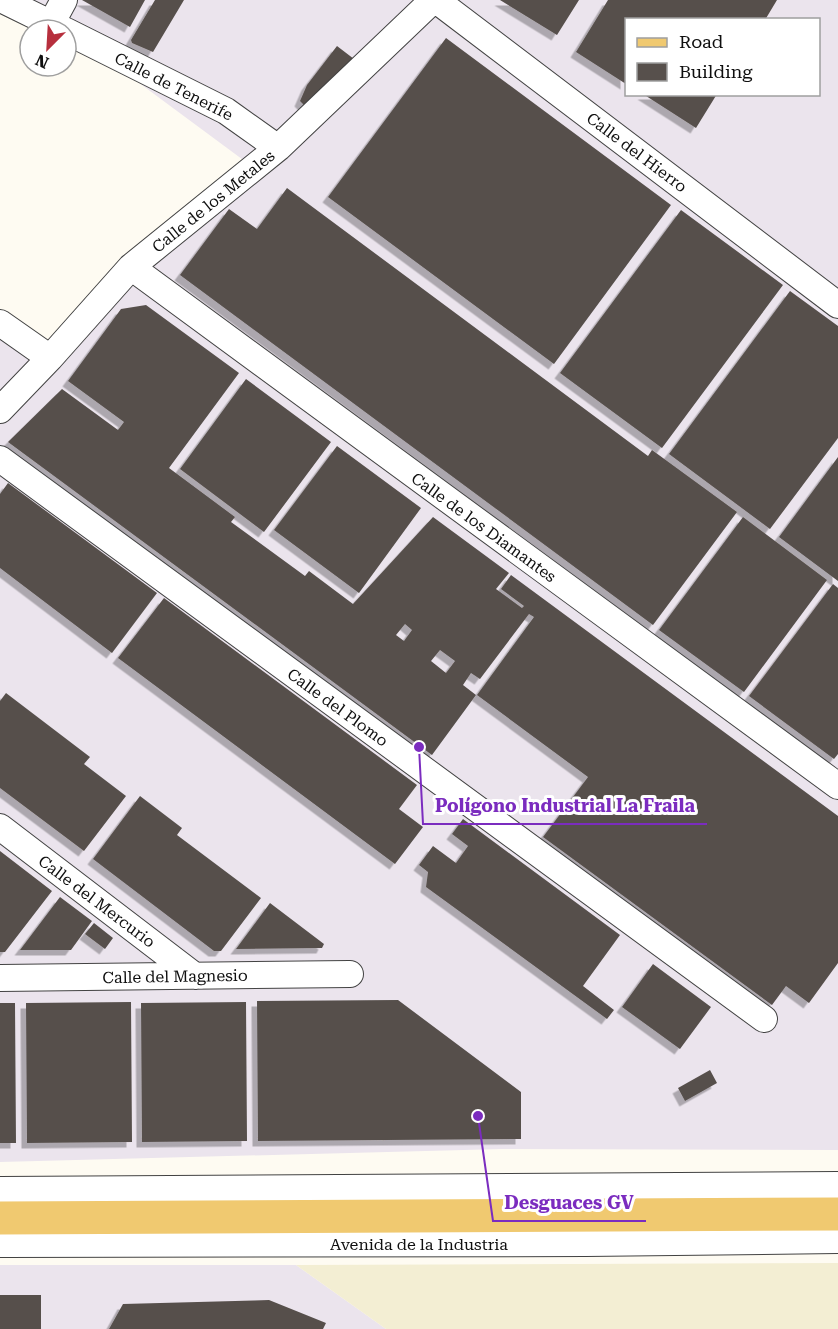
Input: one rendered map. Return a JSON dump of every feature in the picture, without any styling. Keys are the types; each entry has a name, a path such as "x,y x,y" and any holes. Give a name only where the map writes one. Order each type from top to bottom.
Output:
{"main road":[{"name":"Avenida de la Industria","path":"0,1218 838,1214"}],"street":[{"name":"Calle de Tenerife","path":"3,0 40,18"},
{"path":"61,18 64,0"},
{"name":"Calle de los Metales","path":"0,410 50,358 130,267 278,148 434,0"},
{"name":"Calle del Hierro","path":"434,0 838,305"},
{"name":"Calle de Tenerife","path":"78,37 226,111 278,148"},
{"name":"Calle de los Diamantes","path":"130,267 838,786"},
{"path":"0,323 50,358"},
{"name":"Calle del Plomo","path":"0,459 764,1019"},
{"name":"Calle del Mercurio","path":"0,827 195,976"},
{"name":"Calle del Magnesio","path":"0,978 350,974"},
{"path":"0,1190 838,1185"},
{"name":"Avenida de la Industria","path":"0,1244 838,1240"}],"shaded area":[{"path":"27,0 838,0 838,1150 502,1149 0,1162 0,316 48,345 250,165 78,38 78,18 51,18"},
{"path":"838,1263 838,1329 386,1329 296,1265"},
{"path":"0,1265 296,1265 386,1329 0,1329"}],"building":[{"path":"82,0 145,0 130,27"},
{"path":"155,0 184,0 153,52 132,43 131,40"},
{"path":"500,0 579,0 557,35"},
{"path":"608,0 777,0 766,18 625,18 625,83 576,52"},
{"path":"446,38 671,205 554,364 328,197"},
{"path":"337,46 354,59 305,106 300,101 307,85"},
{"path":"646,96 716,96 696,128"},
{"path":"287,188 648,456 652,450 737,512 653,625 180,275 229,209 257,229"},
{"path":"681,210 783,285 662,448 560,373"},
{"path":"790,291 838,326 838,438 770,529 669,454"},
{"path":"146,305 239,373 169,468 235,517 231,522 305,576 309,571 353,604 433,517 509,573 496,589 522,608 524,606 501,589 511,575 838,816 838,963 809,1003 786,986 772,1005 543,837 588,777 477,695 534,617 529,614 480,679 471,673 463,685 476,695 432,755 8,442 62,389 118,430 124,422 68,381 121,309","holes":["405,624 412,630 404,641 396,635","440,650 455,661 446,673 431,661"]},
{"path":"246,379 331,442 264,532 180,469"},
{"path":"337,446 421,508 359,593 274,530"},
{"path":"838,457 838,581 779,537"},
{"path":"8,483 157,593 112,653 0,568 0,494"},
{"path":"743,517 827,580 744,692 659,630"},
{"path":"833,584 838,588 838,754 834,759 749,696"},
{"path":"164,598 417,785 399,809 423,827 395,864 118,658"},
{"path":"6,693 90,757 84,764 126,796 84,851 0,788 0,701"},
{"path":"140,796 182,828 177,835 261,898 221,951 214,951 93,859"},
{"path":"463,819 620,935 583,986 614,1010 607,1019 426,887 428,872 419,865 433,846 456,863 468,846 452,834"},
{"path":"0,851 52,891 5,952 0,952"},
{"path":"60,897 92,921 71,950 20,950"},
{"path":"270,903 324,944 322,948 236,949"},
{"path":"94,923 113,938 105,949 85,934"},
{"path":"653,964 711,1007 680,1049 622,1007"},
{"path":"398,1000 521,1092 521,1139 258,1141 257,1001"},
{"path":"131,1002 132,1142 27,1143 26,1003"},
{"path":"246,1002 247,1141 142,1142 141,1003"},
{"path":"0,1003 15,1003 16,1143 0,1143"},
{"path":"710,1070 717,1083 685,1101 678,1088"},
{"path":"0,1295 41,1295 41,1329 0,1329"},
{"path":"269,1300 326,1323 323,1329 109,1329 123,1304"}],"place":[{"name":"Polígono Industrial La Fraila","path":"419,747"},
{"name":"Desguaces GV","path":"478,1116"}]}
